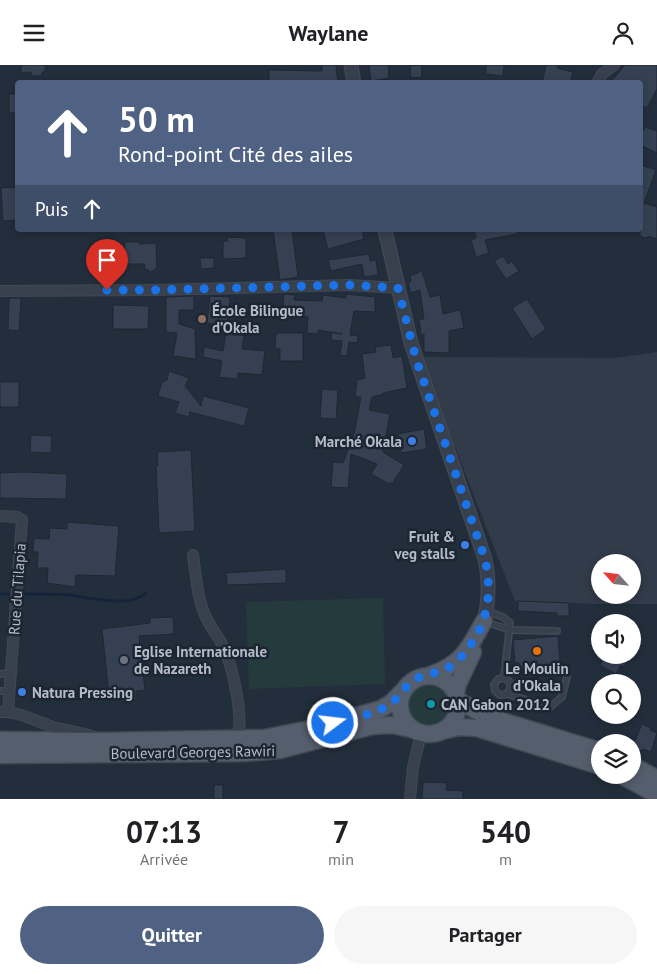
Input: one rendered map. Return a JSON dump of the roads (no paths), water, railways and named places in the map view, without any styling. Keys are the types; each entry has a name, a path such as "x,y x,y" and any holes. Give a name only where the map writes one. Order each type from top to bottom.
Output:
{"main road":[{"path":"485,616 473,642 458,660 452,665 414,680 403,691 400,701 400,712 404,721 416,731 429,735 459,727 477,728 591,763"},
{"path":"446,730 456,717 458,684 481,636 485,616"},
{"path":"430,675 446,680 458,697 486,716 591,748"},
{"name":"Boulevard Georges Rawiri","path":"0,740 105,741 274,737 381,709 391,703 403,691"},
{"name":"Boulevard Georges Rawiri","path":"0,755 244,753 280,750 372,726 393,725 416,731"},
{"path":"641,770 657,779"},
{"path":"637,784 657,795"}],"street":[{"path":"351,65 354,80"},
{"path":"599,80 614,65"},
{"path":"385,232 416,359 485,559 489,587 485,616"},
{"path":"0,291 154,290 349,285 398,288"},
{"name":"Rue du Tilapia","path":"0,516 17,517 22,520 11,673 5,691 4,712"},
{"path":"193,555 199,599 205,617 226,652 236,692 241,724 238,739"},
{"path":"4,712 28,717 53,727 105,741"},
{"path":"410,799 416,731"}],"lane":[{"path":"485,616 510,630 557,631"},
{"path":"485,616 503,617 510,623 504,678"},
{"path":"0,673 11,673"},
{"path":"507,694 510,689 510,682 504,678 498,679 494,685 495,691 500,695 507,694 550,707 562,697 567,677"}],"waterway":[{"path":"24,594 67,595 119,601 139,598 146,593"},
{"path":"0,594 10,594"}],"place":[{"name":"École Bilingue d’Okala","path":"202,319"},
{"name":"Marché Okala","path":"412,441"},
{"name":"Fruit & veg stalls","path":"465,545"},
{"name":"Le Moulin d'Okala","path":"537,651"},
{"name":"Eglise Internationale de Nazareth","path":"124,660"},
{"name":"Natura Pressing","path":"22,692"},
{"name":"CAN Gabon 2012","path":"431,704"}]}
